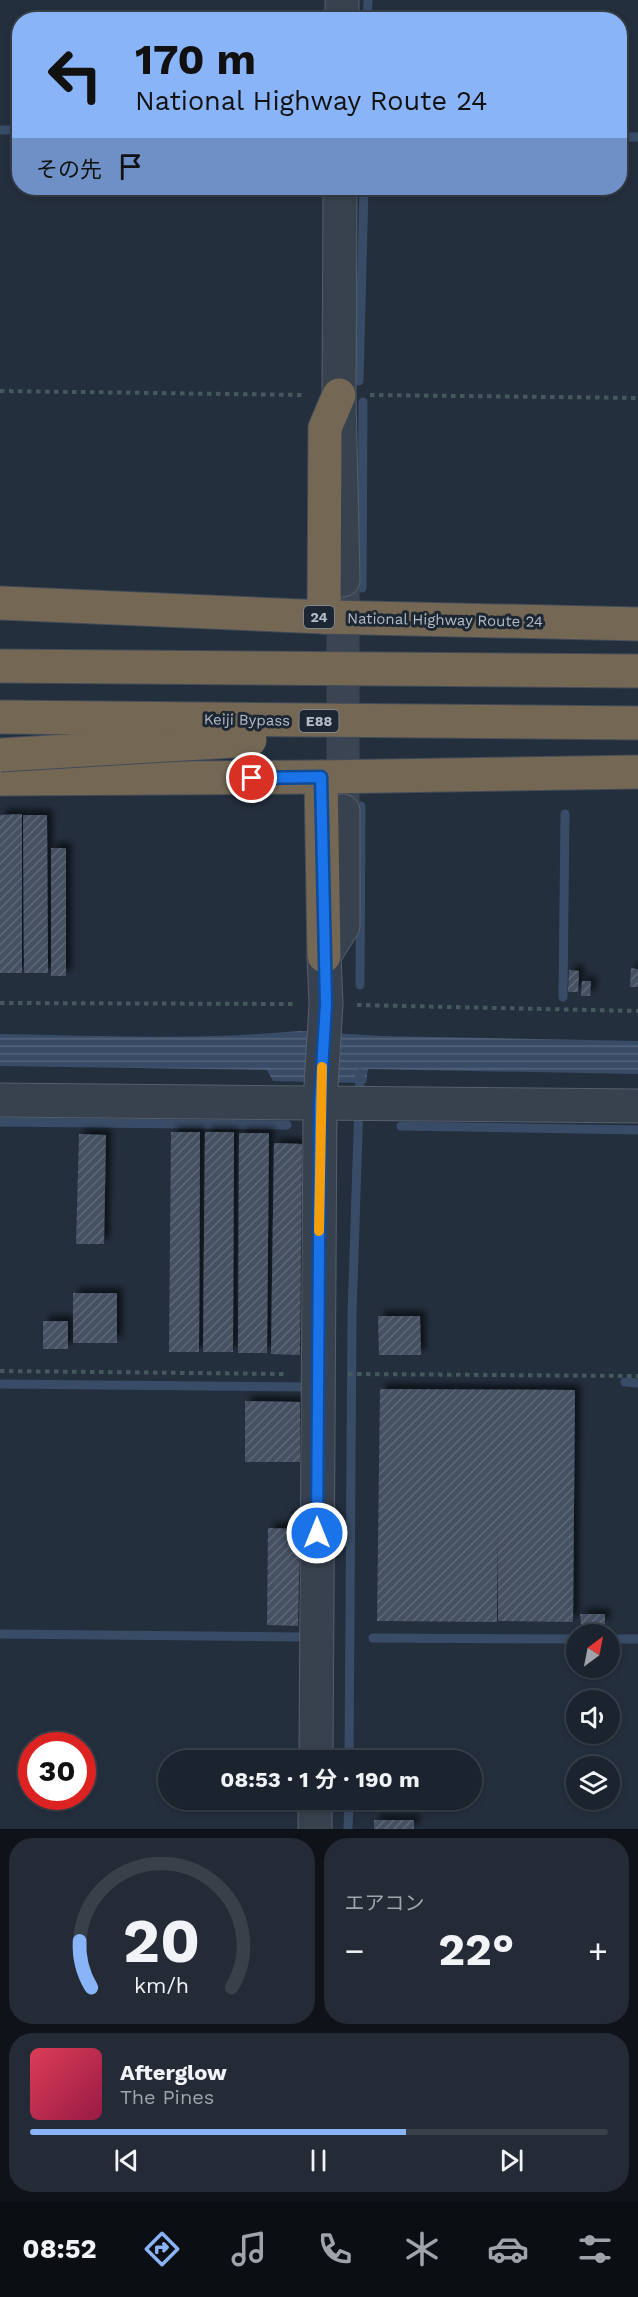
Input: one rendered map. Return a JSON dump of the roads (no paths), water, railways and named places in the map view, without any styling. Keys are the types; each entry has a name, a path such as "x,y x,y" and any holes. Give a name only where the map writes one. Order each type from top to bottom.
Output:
{"highway":[{"path":"324,617 325,428 339,395"},
{"name":"National Highway Route 24","path":"0,603 324,617 638,624"},
{"path":"525,621 638,606"},
{"path":"0,666 638,671"},
{"name":"Keiji Bypass","path":"0,717 638,723"},
{"path":"0,755 536,723"},
{"path":"0,779 638,772"},
{"path":"529,774 638,788"},
{"path":"321,777 324,956"}],"street":[{"path":"340,195 339,395 343,580"},
{"path":"316,1750 319,1374 329,1103 324,956 343,926 344,811"},
{"path":"0,1100 638,1106"},
{"path":"315,1810 315,1829"}],"water":[{"path":"300,1031 381,1036 638,1041 638,1074 368,1069 366,1083 273,1081 267,1070 0,1066 0,1034 188,1036"}],"waterway":[{"path":"367,12 368,0"},
{"path":"0,130 12,130"},
{"path":"627,137 638,137"},
{"path":"359,381 364,195"},
{"path":"362,588 363,402"},
{"path":"360,985 361,806"},
{"path":"563,997 565,814"},
{"path":"349,1750 352,1314 360,1073"},
{"path":"0,1122 287,1125"},
{"path":"401,1126 638,1130"},
{"path":"625,1382 638,1383"},
{"path":"0,1384 306,1387"},
{"path":"0,1634 297,1637"},
{"path":"373,1638 566,1639"},
{"path":"620,1639 638,1639"},
{"path":"348,1829 349,1810"}],"tunnel":[{"path":"343,580 343,806"}]}
